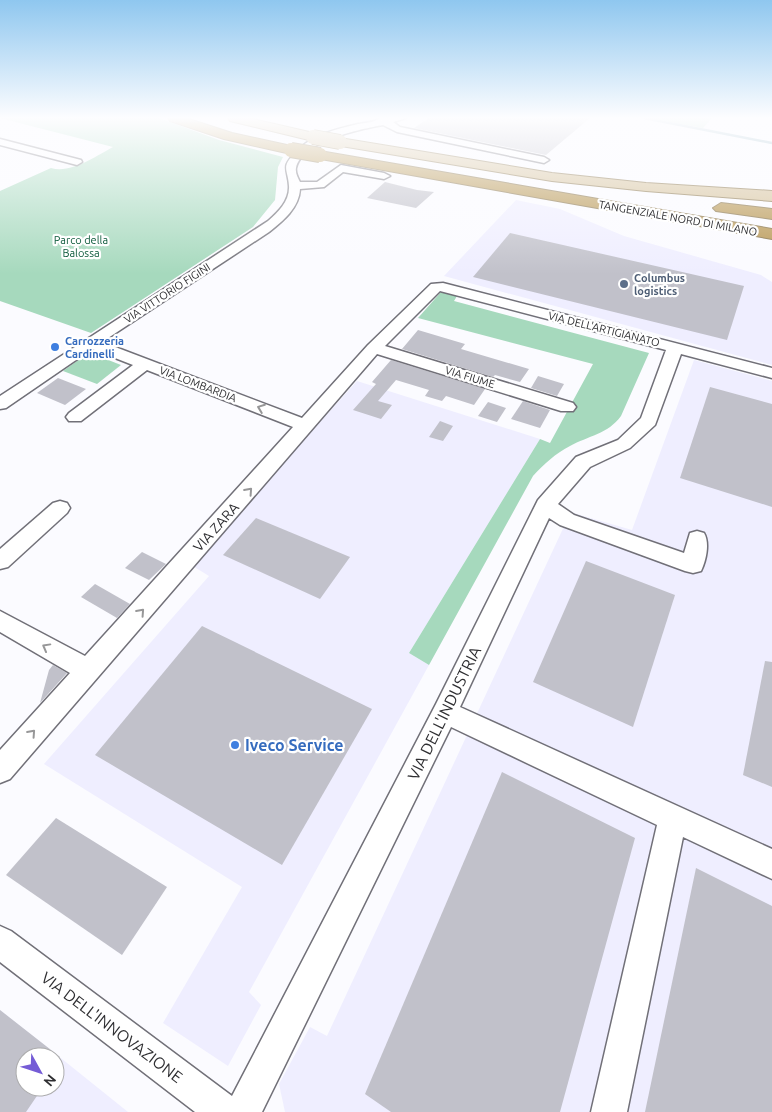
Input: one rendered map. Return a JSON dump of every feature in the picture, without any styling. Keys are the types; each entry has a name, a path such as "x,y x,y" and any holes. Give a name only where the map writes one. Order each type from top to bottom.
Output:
{"highway":[{"name":"TANGENZIALE NORD DI MILANO","path":"399,170 772,234"},
{"path":"399,170 772,250"},
{"name":"TANGENZIALE NORD DI MILANO","path":"444,170 772,226"},
{"path":"505,181 772,214"}],"main road":[{"path":"491,170 569,180 771,195"}],"street":[{"name":"VIA VITTORIO FIGINI","path":"0,404 90,343 252,239 284,212 292,201 295,186 291,170"},
{"path":"295,186 320,186 340,170"},
{"path":"352,170 384,176"},
{"name":"VIA DELL'ARTIGIANATO","path":"436,287 443,287 772,373"},
{"name":"VIA ZARA","path":"0,770 307,426 374,348 436,287"},
{"name":"VIA LOMBARDIA","path":"90,343 307,426"},
{"name":"VIA DELL'INDUSTRIA","path":"243,1112 445,712 545,505 583,462 624,444 649,421 675,347"},
{"name":"VIA FIUME","path":"374,348 567,407"},
{"path":"75,417 145,364"},
{"path":"545,505 567,520 693,565 697,539"},
{"path":"0,560 60,508"},
{"path":"0,621 88,670"},
{"path":"445,712 772,864"},
{"path":"609,1112 673,818"},
{"name":"VIA DELL'INNOVAZIONE","path":"0,942 224,1112"}],"shaded area":[{"path":"516,200 560,209 624,236 761,275 772,282 772,365 444,276"},
{"path":"694,360 772,381 772,1112 285,1112 279,1084 310,1027 327,1036 567,520 573,513 632,530"},
{"path":"357,381 540,439 409,653 429,665 249,992 261,1005 228,1066 163,1023 242,887 44,764 209,576 191,565"},
{"path":"0,1010 46,1047 15,1047 15,1097 65,1097 65,1062 128,1112 0,1112"}],"green space":[{"name":"Parco della Balossa","path":"47,170 278,170 275,200 253,227 91,333 0,301 0,191"},
{"path":"441,292 457,296 454,301 649,353 621,416 616,422 604,431 560,452 533,476 429,665 409,653 540,439 550,443 593,364 418,318"},
{"path":"93,354 121,365 97,384 63,371 84,356"}],"building":[{"path":"385,182 434,192 416,208 367,198"},
{"path":"510,233 744,286 727,340 473,277"},
{"path":"418,330 465,344 461,349 529,369 520,382 495,375 493,377 402,349"},
{"path":"391,360 485,389 474,405 446,396 442,401 425,396 429,390 396,380 378,401 392,405 381,419 353,410 376,384 372,382"},
{"path":"538,376 564,384 557,396 531,388"},
{"path":"58,378 86,389 65,405 37,393"},
{"path":"710,387 772,404 772,507 680,478"},
{"path":"523,401 550,410 540,428 511,419"},
{"path":"488,402 506,408 497,422 478,416"},
{"path":"440,421 453,426 443,441 429,437"},
{"path":"256,518 350,557 320,599 223,555"},
{"path":"142,552 166,564 149,580 125,568"},
{"path":"586,561 675,595 633,727 533,682"},
{"path":"95,584 130,604 117,618 81,597"},
{"path":"202,626 372,709 282,865 95,755"},
{"path":"765,661 772,662 772,787 743,775"},
{"path":"53,665 67,673 40,703 49,670"},
{"path":"502,772 635,838 560,1112 391,1112 365,1094"},
{"path":"56,818 167,887 122,955 6,875"},
{"path":"696,868 772,906 772,1112 645,1112"},
{"path":"0,1010 47,1047 15,1047 15,1097 36,1097 26,1112 0,1112"}],"place":[{"name":"Columbus logistics","path":"624,284"},
{"name":"Carrozzeria Cardinelli","path":"55,347"},
{"name":"Iveco Service","path":"235,745"}]}
